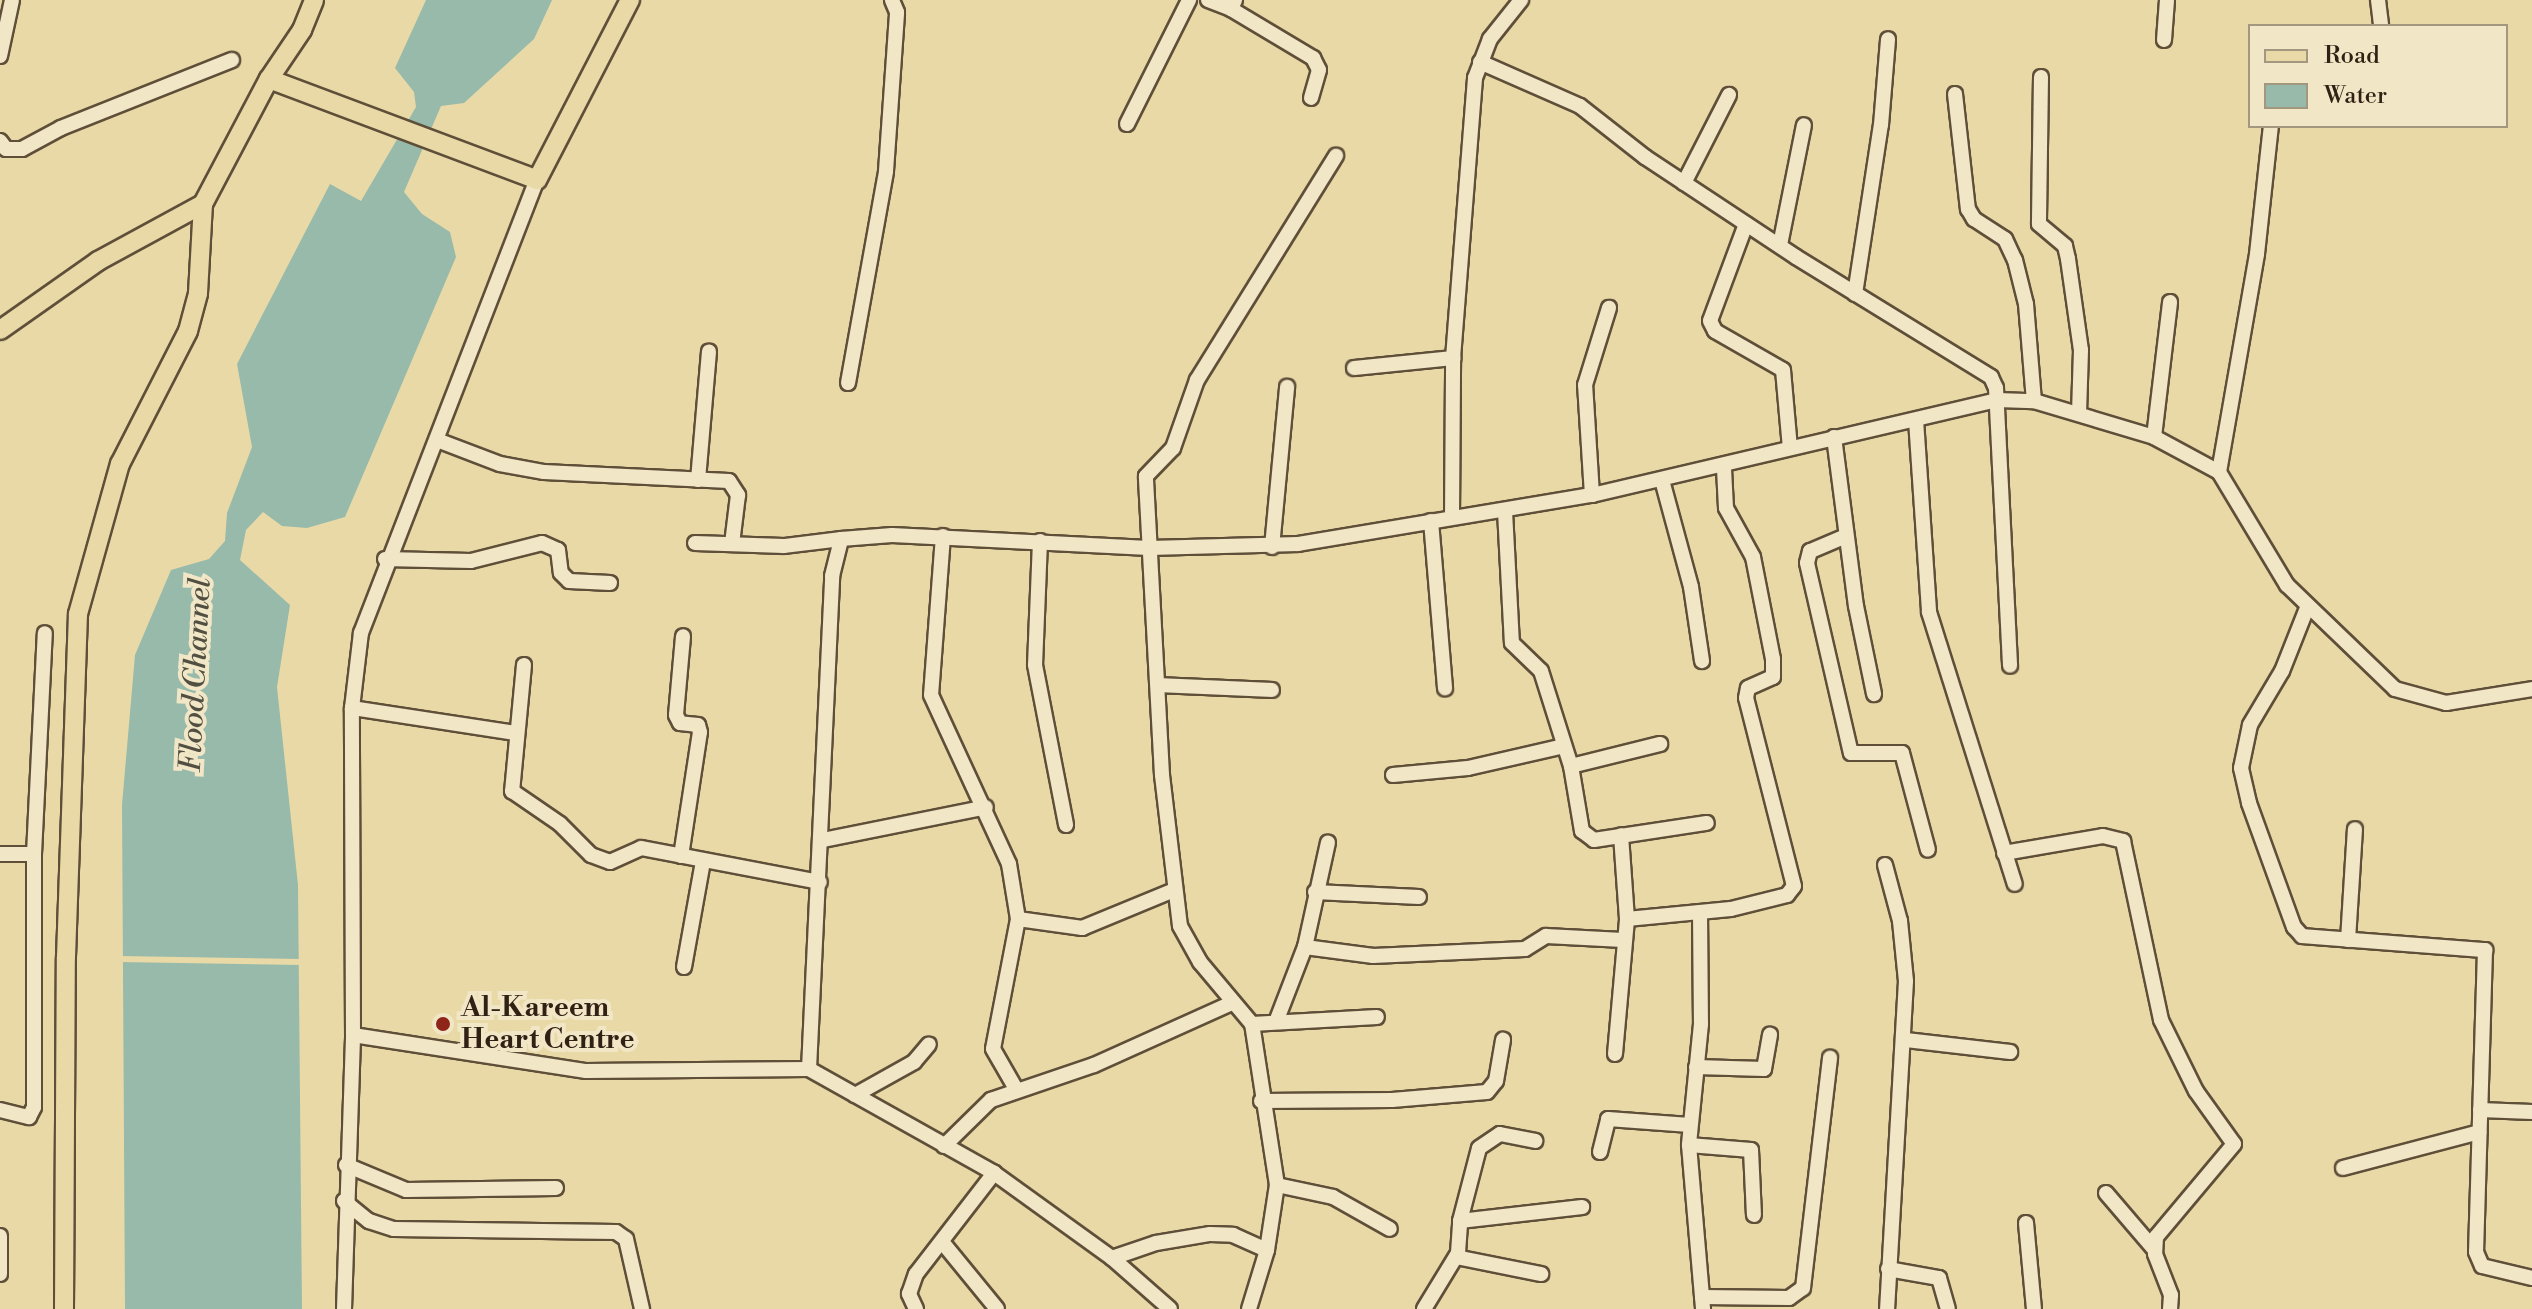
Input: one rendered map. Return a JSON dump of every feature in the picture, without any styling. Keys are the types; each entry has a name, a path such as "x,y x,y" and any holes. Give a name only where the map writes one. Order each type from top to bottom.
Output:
{"main road":[{"path":"64,1309 66,957 78,614 120,464 188,331 198,293 203,204 269,79 302,30 314,0"},
{"path":"269,79 537,180 630,0"},
{"path":"0,330 98,261 203,204"}],"street":[{"path":"0,56 12,0"},
{"path":"848,383 886,171 897,12 892,0"},
{"path":"1127,124 1189,0"},
{"path":"1208,0 1233,5 1313,58 1319,70 1311,98"},
{"path":"1452,517 1453,358 1480,62 1490,39 1521,0"},
{"path":"2164,40 2167,0"},
{"path":"2378,0 2381,24"},
{"path":"1855,294 1881,125 1888,39"},
{"path":"0,141 6,149 22,149 61,128 232,60"},
{"path":"1480,62 1580,106 1684,183 1746,224 1991,377 1997,400 2010,666"},
{"path":"2041,77 2039,224 2065,246 2068,259 2081,350 2079,412"},
{"path":"1955,94 1968,209 1974,219 2005,239 2015,260 2026,304 2034,401"},
{"path":"1684,183 1729,95"},
{"path":"1780,245 1804,125"},
{"path":"2219,472 2257,254 2271,128"},
{"path":"1249,1309 1267,1250 1277,1185 1261,1101 1252,1024 1232,1003 1184,938 1174,890 1149,548 1148,471 1173,448 1197,380 1336,156"},
{"path":"344,1309 344,1201 353,1035 352,708 361,633 385,559 437,440 537,180"},
{"path":"1746,224 1710,321 1715,331 1783,370 1790,448"},
{"path":"2154,437 2170,302"},
{"path":"1592,495 1585,385 1609,308"},
{"path":"698,480 709,351"},
{"path":"1354,368 1453,358"},
{"path":"1272,547 1287,387"},
{"path":"695,543 943,536 1149,548 1272,547 1592,495 1724,468 1834,437 1997,400 2034,401 2154,437 2219,472 2287,585 2380,677 2413,697 2446,703 2532,689"},
{"path":"1916,420 1929,612 2015,884"},
{"path":"1834,437 1846,536 1874,694"},
{"path":"437,440 500,464 544,472 723,480 737,488 732,544"},
{"path":"1627,919 1700,912 1780,897 1794,886 1746,698 1748,688 1773,677 1773,659 1753,557 1726,508 1724,468"},
{"path":"1662,480 1691,587 1702,661"},
{"path":"1505,511 1512,643 1541,671 1571,766 1582,831 1594,840 1707,823"},
{"path":"1431,521 1445,688"},
{"path":"943,536 931,695 986,807 1009,864 1018,919 993,1049 1016,1089"},
{"path":"1846,536 1810,551 1807,563 1851,753 1902,753 1928,850"},
{"path":"809,1069 823,840 832,576 841,539"},
{"path":"1040,541 1035,665 1066,825"},
{"path":"385,559 471,561 542,543 558,550 561,573 569,581 610,583"},
{"path":"2307,608 2282,671 2250,725 2241,768 2294,927 2314,940 2485,950 2477,1258 2482,1266 2532,1278"},
{"path":"0,1110 29,1117 34,1107 34,854 45,633"},
{"path":"681,856 700,732 698,725 680,723 676,715 683,636"},
{"path":"524,665 515,733 512,791 560,824 591,855 610,862 641,848 820,882"},
{"path":"1158,685 1272,690"},
{"path":"352,708 515,733"},
{"path":"1571,766 1660,744"},
{"path":"1393,775 1468,768 1564,746"},
{"path":"823,840 986,807"},
{"path":"2348,940 2355,829"},
{"path":"1615,1054 1627,919 1621,835"},
{"path":"2004,853 2103,836 2123,841 2161,1020 2196,1091 2234,1144 2159,1233 2154,1249"},
{"path":"1276,1022 1305,947 1328,842"},
{"path":"0,854 34,854"},
{"path":"684,967 703,861"},
{"path":"1885,865 1905,948 1906,1040 1887,1309"},
{"path":"1018,919 1082,928 1174,890"},
{"path":"1315,892 1419,897"},
{"path":"1700,912 1696,1067 1689,1145 1702,1303 1789,1298 1803,1288 1830,1058"},
{"path":"1305,947 1373,956 1525,949 1546,936 1623,940"},
{"path":"944,1146 991,1100 1016,1089 1076,1072 1232,1003"},
{"path":"1252,1024 1377,1017"},
{"path":"353,1035 586,1071 809,1069 994,1173 1112,1258 1170,1309"},
{"path":"1696,1067 1764,1069 1770,1035"},
{"path":"1261,1101 1392,1100 1487,1092 1495,1086 1503,1040"},
{"path":"1906,1040 2010,1052"},
{"path":"855,1095 914,1062 929,1044"},
{"path":"2480,1110 2532,1112"},
{"path":"1600,1152 1608,1119 1690,1125"},
{"path":"2343,1168 2479,1132"},
{"path":"1424,1309 1456,1257 1460,1221 1484,1140 1500,1134 1535,1141"},
{"path":"1689,1145 1751,1150 1754,1215"},
{"path":"346,1165 406,1190 556,1188"},
{"path":"916,1309 911,1285 994,1173"},
{"path":"1277,1185 1333,1197 1390,1229"},
{"path":"2106,1193 2154,1249 2171,1295 2170,1309"},
{"path":"344,1201 369,1221 394,1229 616,1232 626,1239 642,1309"},
{"path":"1460,1221 1582,1207"},
{"path":"2026,1223 2034,1309"},
{"path":"1112,1258 1156,1243 1210,1234 1233,1235 1267,1250"},
{"path":"0,1236 0,1274"},
{"path":"943,1243 997,1309"},
{"path":"1456,1257 1541,1274"},
{"path":"1888,1269 1939,1278 1948,1309"}],"water":[{"name":"Flood Channel","path":"426,0 552,0 534,39 464,103 441,106 404,192 422,214 450,232 456,257 345,517 307,528 282,526 263,512 246,530 240,560 290,605 277,687 298,885 302,1309 125,1309 122,805 135,655 171,570 209,559 225,541 227,513 252,447 237,364 330,184 361,201 416,107 414,92 395,68"}],"pier":[{"path":"119,956 302,959 302,965 119,962"}],"place":[{"name":"Al-Kareem Heart Centre","path":"443,1024"}]}
